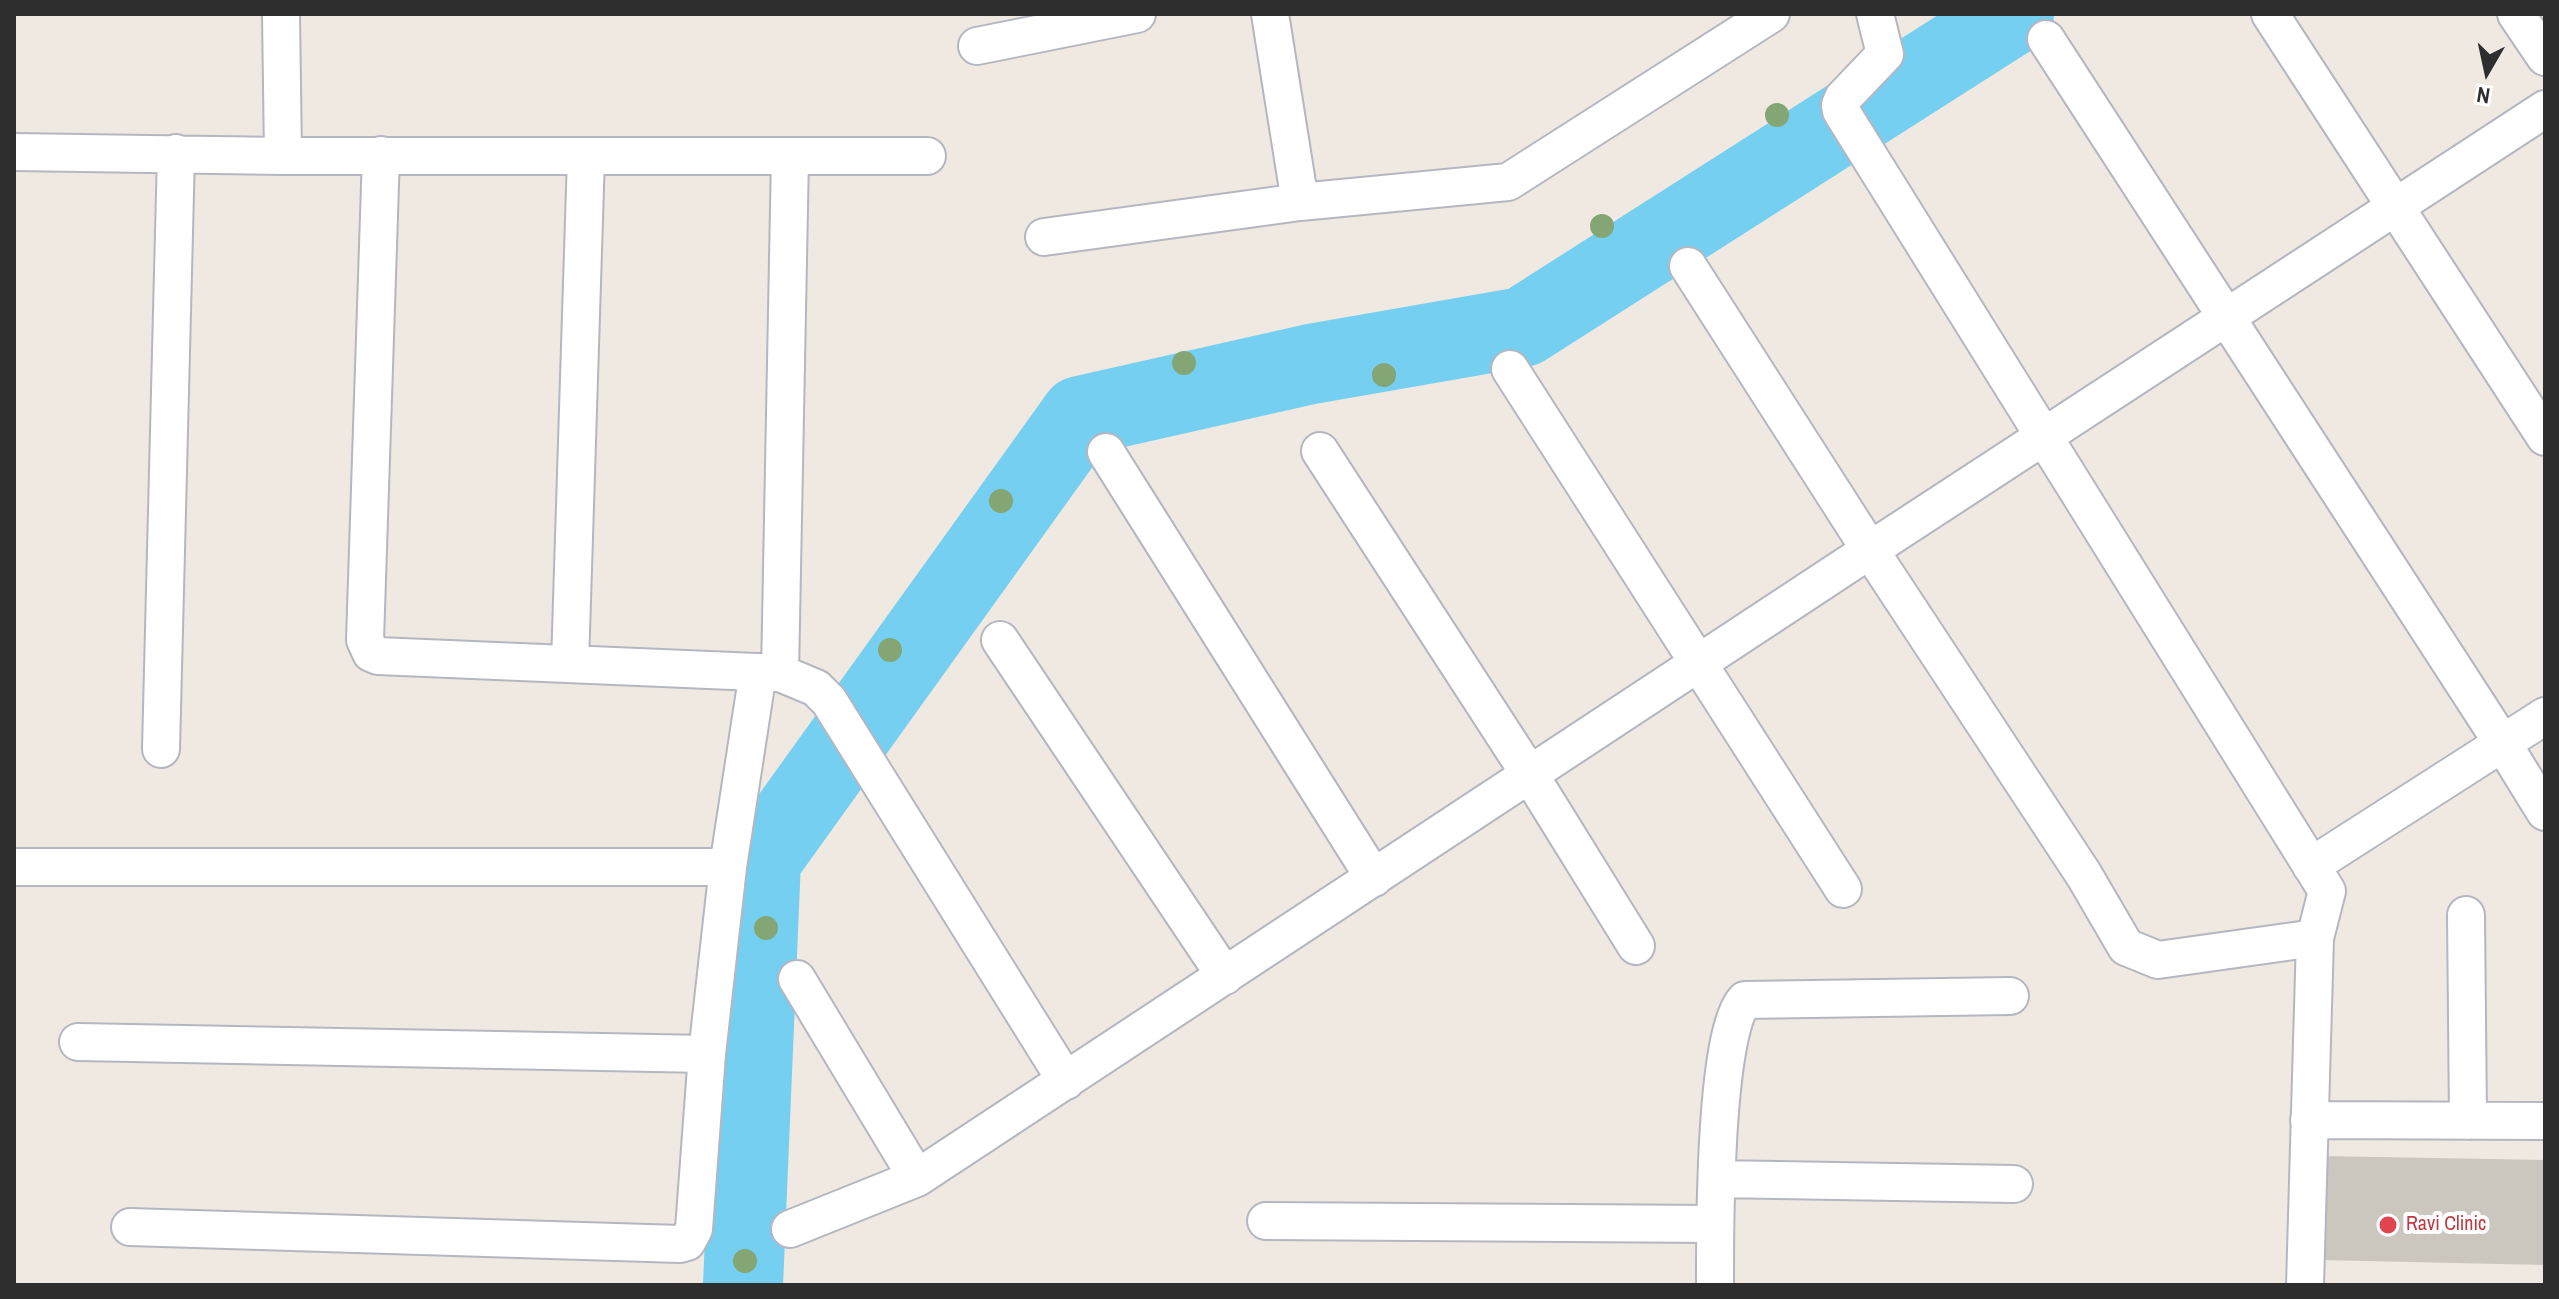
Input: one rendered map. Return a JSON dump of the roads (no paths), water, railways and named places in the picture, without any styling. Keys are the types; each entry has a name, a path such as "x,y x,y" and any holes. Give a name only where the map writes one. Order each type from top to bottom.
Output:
{"street":[{"path":"281,14 283,156"},
{"path":"977,46 1137,14"},
{"path":"1270,14 1300,202"},
{"path":"1044,237 1300,202 1508,182 1771,14"},
{"path":"1875,14 1885,54 1843,98 1841,111 2327,891 2315,938 2305,1285"},
{"path":"2270,14 2545,437"},
{"path":"2516,14 2545,57"},
{"path":"2046,39 2545,812"},
{"path":"790,1229 917,1178 2044,435 2545,109"},
{"path":"14,152 283,156 927,156"},
{"path":"161,749 176,153"},
{"path":"381,155 365,625 367,648 378,656 769,673 816,688 829,701 1066,1081"},
{"path":"570,664 586,156"},
{"path":"130,1227 680,1244 692,1237 707,1054 728,867 769,673 790,156"},
{"path":"1688,266 2084,875 2126,947 2158,960 2315,938"},
{"path":"1510,369 1843,889"},
{"path":"1320,451 1530,775 1636,946"},
{"path":"1106,452 1374,878"},
{"path":"1000,640 1225,976"},
{"path":"2311,866 2545,716"},
{"path":"14,867 728,867"},
{"path":"2466,915 2468,1121"},
{"path":"797,979 917,1178"},
{"path":"1715,1285 1723,1073 1736,1014 1745,1000 2010,996"},
{"path":"78,1042 707,1054"},
{"path":"2309,1120 2545,1121"},
{"path":"1718,1179 2014,1184"},
{"path":"1266,1221 1715,1224"}],"waterway":[{"path":"743,1285 761,860 1080,416 1311,364 1523,327 2014,14"}],"place":[{"name":"Ravi Clinic","path":"2388,1225"}]}
